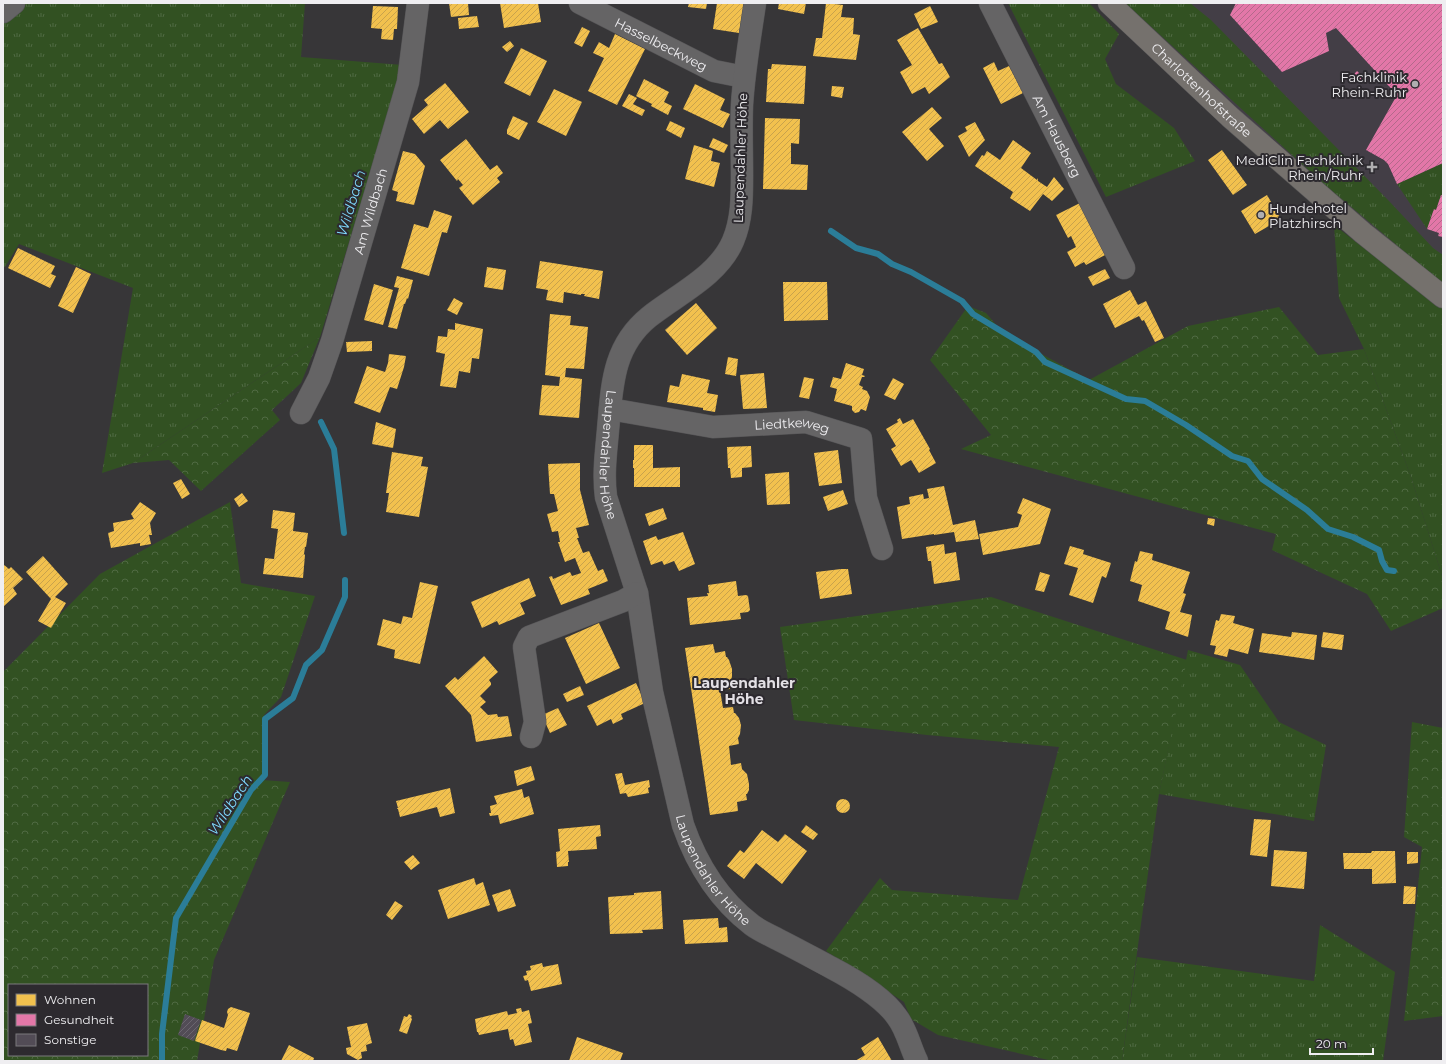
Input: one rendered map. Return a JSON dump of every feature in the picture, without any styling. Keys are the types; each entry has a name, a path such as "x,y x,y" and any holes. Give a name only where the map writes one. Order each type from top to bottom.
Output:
{"main road":[{"name":"Charlottenhofstraße","path":"1109,3 1230,117 1363,233 1443,297"}],"street":[{"path":"3,12 14,3"},
{"name":"Am Wildbach","path":"301,413 319,378 332,341 408,82 418,3"},
{"name":"Hasselbeckweg","path":"580,3 714,71 744,77"},
{"name":"Laupendahler Höhe","path":"755,3 744,77 742,106 741,208 733,242 727,252 710,272 648,318 630,338 620,356 611,387 604,468 605,490 609,509 634,580 652,692 682,820 690,846 700,866 714,888 753,926 849,977 887,1006 905,1029 917,1061"},
{"name":"Am Hausberg","path":"990,3 1124,268"},
{"name":"Liedtkeweg","path":"610,409 713,427 806,422 861,439 866,498 882,550"},
{"path":"531,737 535,722 524,647 529,637 622,601 637,593"}],"shaded area":[{"name":"MediClin Fachklinik Rhein/Ruhr","path":"1123,3 1443,3 1443,286 1367,225 1237,110"}],"green space":[{"path":"24,3 305,3 301,57 403,65 320,337 133,463 102,473 133,288 19,244 5,267 3,266 3,21"},
{"path":"1008,3 1089,3 1119,34 1105,59 1116,84 1174,128 1195,161 1106,197"},
{"path":"1125,3 1190,3 1211,20 1389,201 1433,248 1443,255 1443,284 1325,185"},
{"path":"1443,163 1443,196 1441,195 1436,210 1434,209 1427,229 1397,184"},
{"path":"1334,225 1443,309 1443,579 1411,477 1364,349 1339,298"},
{"path":"968,306 986,313 1003,333 1089,380 1188,326 1279,307 1318,355 1364,349 1411,477 1443,579 1443,608 1391,631 1367,594 1272,550 1276,534 961,449 991,435 930,360"},
{"path":"320,337 301,383 272,410 280,420 201,491 169,460 133,463"},
{"path":"230,502 241,583 315,596 281,697 264,715 262,780 290,782 214,960 197,1061 3,1061 3,672 100,574"},
{"path":"991,597 1187,660 1159,794 1122,1061 1053,1061 938,1035 911,1019 904,1002 826,951 880,878 892,890 1018,900 1059,747 927,735 794,720 780,627"},
{"path":"1188,650 1240,665 1279,722 1326,745 1314,821 1159,794"},
{"path":"1412,722 1443,728 1443,1016 1404,1021 1422,847 1404,837"},
{"path":"1320,925 1395,972 1383,1061 1122,1061 1137,957 1314,981"}],"building: Wohnen":[{"path":"449,3 468,3 469,15 451,17"},
{"path":"500,3 538,3 541,22 504,28"},
{"path":"689,3 707,3 706,9 688,7"},
{"path":"717,3 744,3 739,33 713,29"},
{"path":"779,3 806,3 804,14 778,9"},
{"path":"826,3 843,5 841,17 854,18 853,34 860,35 856,60 813,56 816,38 822,38"},
{"path":"373,6 398,7 397,29 394,29 393,40 381,39 382,29 371,28"},
{"path":"930,6 938,22 921,29 914,14"},
{"path":"477,16 479,27 459,29 458,18"},
{"path":"582,27 590,31 582,47 574,43"},
{"path":"918,28 939,64 942,63 950,77 929,94 925,87 912,94 900,72 912,65 897,40"},
{"path":"615,34 645,49 617,105 588,91 604,58 593,53 599,42 609,48"},
{"path":"510,41 514,46 507,52 502,47"},
{"path":"521,48 547,61 530,96 504,83"},
{"path":"994,62 998,71 1009,66 1023,93 1001,104 983,68"},
{"path":"772,64 806,66 804,104 766,102 768,69 771,69"},
{"path":"644,79 669,92 664,102 672,106 668,115 651,106 652,104 636,96"},
{"path":"445,83 469,112 448,129 440,120 424,134 412,119 428,105 424,100"},
{"path":"695,84 725,99 720,110 730,114 723,128 683,109"},
{"path":"832,86 844,87 842,98 831,96"},
{"path":"554,89 582,102 566,136 537,122"},
{"path":"629,94 637,98 633,104 645,110 642,116 622,106"},
{"path":"932,107 942,118 929,129 944,146 927,161 902,132"},
{"path":"513,116 528,123 519,140 507,134 507,130"},
{"path":"765,118 800,119 799,144 791,143 791,164 808,165 807,190 763,189"},
{"path":"670,121 685,128 681,138 666,130"},
{"path":"975,122 985,140 969,157 958,136 967,131 965,127"},
{"path":"713,138 728,145 724,153 709,147"},
{"path":"466,139 490,170 497,165 503,173 497,178 500,182 473,205 459,188 463,185 458,179 457,181 440,160"},
{"path":"1013,140 1031,153 1021,168 1037,180 1038,178 1038,181 1047,187 1054,177 1064,189 1052,201 1043,194 1030,211 1010,198 1013,192 975,166 982,155 984,156 987,151 1000,160"},
{"path":"694,145 713,151 711,161 720,163 714,187 685,179"},
{"path":"1222,150 1247,185 1233,195 1208,160"},
{"path":"403,151 415,154 425,166 414,205 396,201 398,192 392,190"},
{"name":"Hundehotel Platzhirsch","path":"1267,195 1281,219 1255,234 1241,211"},
{"path":"1080,203 1107,254 1086,265 1084,262 1075,267 1067,252 1076,247 1071,236 1068,238 1056,215"},
{"path":"434,210 452,216 447,233 442,232 429,276 401,268 414,224 428,228"},
{"path":"18,248 55,266 51,274 56,276 50,288 8,268"},
{"path":"540,261 603,271 599,299 584,296 585,294 581,295 564,292 563,303 546,300 548,290 536,288"},
{"path":"76,267 91,274 73,313 58,306"},
{"path":"487,267 506,270 503,290 484,287"},
{"path":"1105,269 1110,278 1093,286 1088,277"},
{"path":"397,276 413,280 397,329 388,327 399,288 394,287"},
{"path":"783,282 827,282 828,320 784,321"},
{"path":"374,284 393,290 383,325 364,320"},
{"path":"1130,290 1138,305 1146,301 1164,338 1155,342 1144,320 1142,321 1139,316 1115,328 1103,304"},
{"path":"454,298 463,303 457,315 447,310"},
{"path":"696,303 717,328 687,355 665,330"},
{"path":"550,314 571,316 570,325 588,327 584,369 566,368 565,377 582,379 579,418 539,415 542,385 559,386 560,377 545,375"},
{"path":"455,323 483,329 479,359 472,358 470,373 459,371 456,388 440,386 445,354 436,352 438,336 447,337 448,329 455,330"},
{"path":"372,341 372,351 347,352 346,342"},
{"path":"389,354 406,356 397,389 390,387 380,413 354,403 367,366 385,372"},
{"path":"728,357 738,359 736,376 725,374"},
{"path":"846,363 864,369 862,375 865,376 862,377 859,385 863,387 862,389 867,391 870,397 866,411 861,409 859,412 855,413 852,410 852,406 834,401 837,389 830,387 833,377 841,379"},
{"path":"764,373 767,408 743,409 740,375"},
{"path":"682,374 710,380 707,393 718,395 715,412 703,410 703,408 667,402 670,385 679,387"},
{"path":"804,377 814,379 809,399 799,397"},
{"path":"893,378 904,384 895,400 884,395"},
{"path":"900,418 903,424 913,419 936,463 919,473 911,460 901,466 891,449 896,446 886,429 898,422 897,420"},
{"path":"376,422 396,429 393,448 372,444"},
{"path":"634,445 653,445 653,468 680,467 680,487 634,487"},
{"path":"751,446 752,467 742,468 742,477 731,478 730,468 728,468 727,447"},
{"path":"838,450 842,483 819,486 814,453"},
{"path":"392,452 423,457 421,466 428,467 419,517 386,512 389,493 386,493"},
{"path":"580,463 580,490 589,525 576,528 579,538 577,538 583,553 589,551 598,571 603,569 608,581 588,589 590,594 561,605 549,577 552,576 553,579 570,572 572,576 581,573 575,558 565,562 558,542 560,542 558,531 552,532 547,514 558,511 554,494 550,494 548,464"},
{"path":"789,472 790,504 767,505 765,474"},
{"path":"181,479 190,494 182,499 173,483"},
{"path":"944,486 953,525 975,520 979,539 956,542 954,532 902,539 897,507 910,504 909,497 923,494 924,499 929,498 927,489"},
{"path":"843,490 848,504 828,511 823,497"},
{"path":"242,493 248,501 239,507 234,499"},
{"path":"1023,498 1051,509 1040,544 983,555 979,534 1018,527 1022,515 1017,513"},
{"path":"140,502 156,513 150,523 152,535 149,535 151,544 140,546 140,543 111,548 108,533 114,531 113,523 134,519 131,514"},
{"path":"663,508 667,519 649,526 645,514"},
{"path":"273,510 295,513 293,531 308,533 304,554 303,578 263,574 265,558 274,559 278,529 271,528"},
{"path":"1208,518 1215,519 1214,526 1207,524"},
{"path":"683,532 695,564 679,571 674,561 664,565 662,561 651,565 643,541 656,536 658,540"},
{"path":"944,544 945,554 956,552 960,580 934,584 931,561 928,561 926,547"},
{"path":"1070,546 1084,550 1083,554 1111,563 1106,578 1102,576 1093,603 1069,595 1078,568 1064,564"},
{"path":"1140,551 1153,554 1152,560 1190,572 1183,593 1186,594 1180,612 1192,615 1188,637 1165,629 1170,612 1138,601 1142,585 1130,581 1135,561 1137,562"},
{"path":"43,556 68,584 55,597 66,603 51,628 38,621 51,599 26,572"},
{"path":"3,564 9,569 11,567 23,579 13,588 17,594 3,607"},
{"path":"848,569 852,594 820,599 816,572"},
{"path":"1040,572 1050,575 1044,592 1035,590"},
{"path":"529,578 536,596 520,603 525,614 499,625 497,621 482,628 471,602"},
{"path":"736,581 738,596 748,596 750,610 748,612 740,613 741,619 690,625 687,598 708,596 708,585"},
{"path":"420,582 438,586 420,664 394,658 395,650 377,645 383,619 401,624 403,616 412,618"},
{"path":"1221,614 1235,616 1233,623 1254,629 1248,654 1229,649 1227,657 1214,654 1216,646 1210,645 1216,620 1219,621"},
{"path":"599,623 620,668 586,684 565,638"},
{"path":"1292,632 1317,635 1314,660 1259,652 1262,633 1291,637"},
{"path":"1323,632 1344,635 1342,650 1321,647"},
{"path":"713,644 715,653 725,651 726,657 729,660 732,669 731,682 729,682 730,689 720,690 723,708 733,707 734,713 739,718 741,725 738,738 739,744 729,746 731,765 741,763 742,769 747,774 749,790 746,794 747,800 737,802 738,811 710,815 685,648"},
{"path":"484,656 498,672 489,680 491,685 480,696 486,702 480,707 488,715 497,714 498,717 508,716 512,736 476,742 471,715 445,686 455,677 458,680"},
{"path":"636,683 645,703 621,714 623,719 613,724 611,719 597,726 587,706"},
{"path":"580,686 584,695 567,702 563,694"},
{"path":"558,708 567,725 550,733 542,715"},
{"path":"531,766 535,780 517,786 514,771"},
{"path":"622,773 625,785 649,780 649,793 628,797 626,793 620,794 615,774"},
{"path":"450,788 455,813 440,817 437,807 400,817 396,801"},
{"path":"522,789 524,798 529,796 534,814 500,824 498,815 490,816 490,806 497,804 494,796"},
{"path":"840,799 846,799 850,803 850,809 846,813 840,813 836,809 836,803"},
{"path":"1254,819 1271,820 1267,857 1250,855"},
{"path":"600,825 601,836 596,837 597,849 568,851 568,866 557,867 556,852 560,851 558,829"},
{"path":"806,825 818,834 813,840 801,832"},
{"path":"762,830 778,842 785,834 807,851 782,884 756,863 744,879 727,866 740,850 744,853"},
{"path":"1274,850 1307,852 1304,889 1271,886"},
{"path":"1372,851 1395,851 1396,883 1372,884 1372,869 1344,869 1343,853 1371,853"},
{"path":"1407,852 1418,852 1418,863 1407,864"},
{"path":"413,855 420,863 411,870 404,862"},
{"path":"474,878 476,885 483,882 490,905 448,919 438,890"},
{"path":"1404,886 1416,887 1415,904 1403,904"},
{"path":"510,889 516,906 498,912 492,895"},
{"path":"661,891 663,929 642,930 643,933 610,934 608,897"},
{"path":"395,901 403,906 392,920 386,915"},
{"path":"718,918 719,928 727,927 728,942 685,944 683,920"},
{"path":"542,963 543,967 558,964 562,984 531,991 528,980 525,981 523,976 527,975 526,971 531,970 530,966"},
{"path":"231,1007 250,1013 237,1051 227,1048 226,1051 221,1050 195,1041 202,1020 224,1028 228,1015 228,1009"},
{"path":"521,1008 522,1012 529,1010 532,1023 528,1024 532,1042 515,1046 513,1039 510,1040 508,1029 479,1035 477,1032 475,1019 507,1011 508,1015 517,1013 516,1009"},
{"path":"409,1014 412,1016 412,1019 407,1034 399,1031 404,1016 407,1017"},
{"path":"367,1023 372,1043 366,1045 367,1051 361,1052 362,1058 358,1060 347,1054 346,1048 351,1047 347,1027"},
{"path":"577,1037 623,1053 620,1061 569,1061"},
{"path":"878,1037 892,1061 855,1061 865,1055 861,1048"},
{"path":"289,1045 314,1058 313,1061 281,1061"}],"building: Gesundheit":[{"name":"Fachklinik Rhein-Ruhr","path":"1236,3 1443,3 1443,163 1397,184 1388,164 1384,160 1366,150 1397,95 1336,28 1326,33 1329,51 1282,72 1230,15"},
{"path":"1357,71 1364,78 1358,83 1352,76"},
{"path":"1441,195 1443,196 1443,237 1438,236 1439,233 1427,229"}],"building: Sonstige":[{"path":"185,1014 201,1020 194,1041 178,1035"}],"waterway":[{"path":"831,231 856,248 878,254 892,264 911,272 962,301 973,314 1036,352 1045,362 1126,399 1145,401 1186,425 1232,456 1248,461 1262,479 1307,510 1328,529 1353,537 1379,550 1382,561 1387,570 1394,571"},
{"name":"Wildbach","path":"321,422 334,449 344,533"},
{"name":"Wildbach","path":"162,1061 162,1034 176,918 251,790 265,775 265,719 293,698 306,665 322,650 345,597 345,580"}],"place":[{"name":"Fachklinik Rhein-Ruhr","path":"1415,84"},
{"name":"MediClin Fachklinik Rhein/Ruhr","path":"1372,167"},
{"name":"Hundehotel Platzhirsch","path":"1261,215"}],"district":[{"name":"Laupendahler Höhe","path":"744,692"}]}
